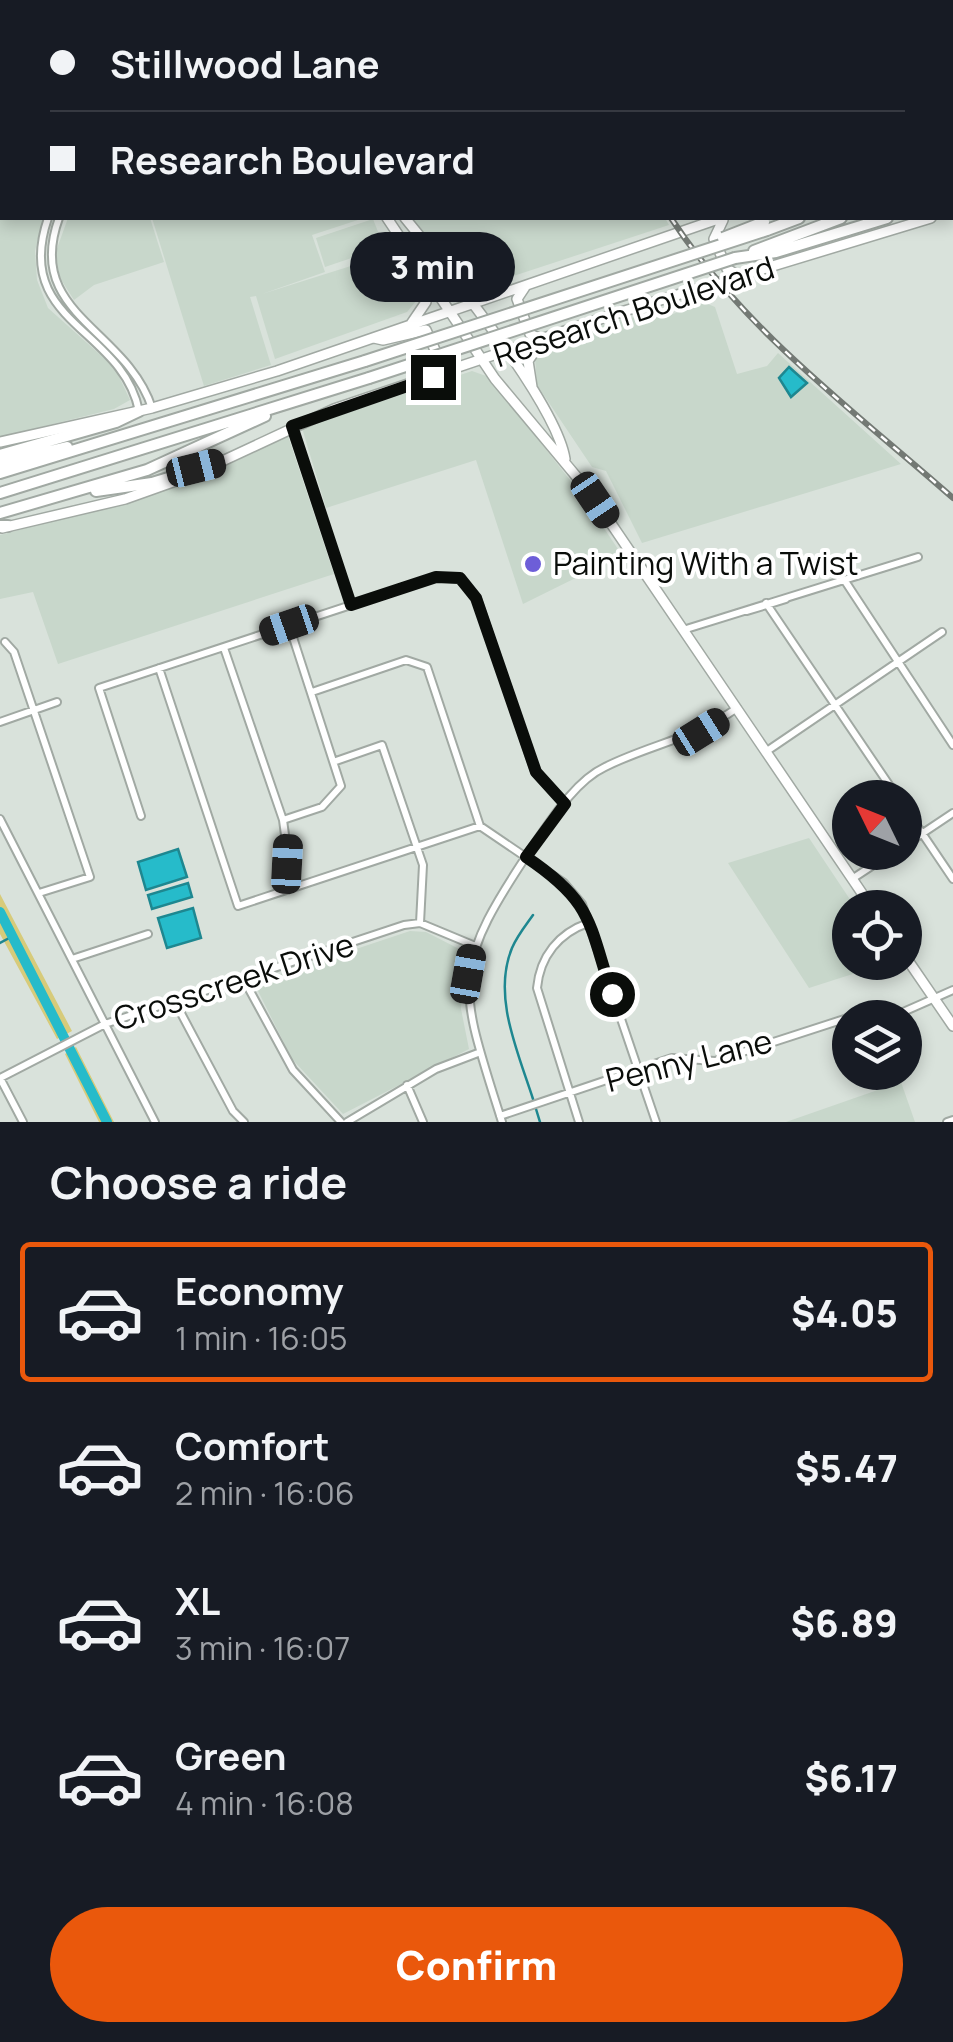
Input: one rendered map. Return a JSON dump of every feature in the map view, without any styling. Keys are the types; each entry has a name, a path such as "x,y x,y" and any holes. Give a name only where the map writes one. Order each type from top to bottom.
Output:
{"highway":[{"path":"774,248 837,220"},
{"path":"0,492 370,378 735,258 879,220"},
{"path":"0,473 364,362 699,252 769,223"},
{"path":"0,512 75,494 146,470 293,402"},
{"path":"0,454 116,422 140,411"},
{"path":"0,462 122,436"},
{"path":"75,494 152,483 221,462"}],"main road":[{"path":"388,220 483,361 548,446 566,460 860,890"},
{"path":"406,220 457,282 534,394 562,440 566,460"},
{"name":"Research Boulevard","path":"0,442 152,408 717,220"},
{"path":"722,220 714,238 727,269 740,276"},
{"name":"Research Boulevard","path":"3,527 125,499 221,462 292,426 740,276 924,220"},
{"path":"411,324 426,302 420,269"},
{"path":"457,282 473,291 500,293"},
{"path":"526,285 518,299 530,334 544,340 528,361 534,394"},
{"path":"372,337 383,340 426,330 439,359 433,377"},
{"path":"921,980 953,1026"}],"street":[{"path":"48,220 40,252 45,286 61,312 125,375 140,411"},
{"path":"59,220 50,258 56,288 73,310 130,364 152,408"},
{"path":"292,426 351,605"},
{"path":"683,630 918,557"},
{"path":"141,816 99,688 436,577 460,578 476,598 536,772 565,804"},
{"path":"846,581 953,745"},
{"path":"768,605 886,780"},
{"path":"283,820 322,807 340,786 336,761 289,625"},
{"path":"767,751 942,632"},
{"path":"5,642 14,652 90,877 38,893"},
{"path":"224,648 283,820 292,887"},
{"path":"312,692 406,660 422,662 432,674 480,826 572,891 588,922 656,1122"},
{"path":"159,668 238,906 480,826"},
{"path":"0,722 58,702"},
{"path":"501,1119 468,1010 474,944 526,857 565,804 604,767 690,737 737,708"},
{"path":"336,761 382,745 423,865 420,923 474,944"},
{"path":"953,813 922,834 953,879"},
{"path":"0,820 155,1122"},
{"path":"852,879 866,870"},
{"path":"579,1122 539,1002 538,978 556,942 588,922"},
{"name":"Crosscreek Drive","path":"0,1078 105,1024 420,923"},
{"path":"72,959 148,934"},
{"path":"243,978 293,1070 344,1122 406,1085 478,1053"},
{"name":"Penny Lane","path":"501,1119 569,1092 680,1057 715,1061 866,1012 894,1016 953,990"},
{"path":"175,1001 233,1111 244,1122"},
{"path":"0,1078 24,1122"},
{"path":"406,1085 424,1122"}],"shaded area":[{"path":"0,220 43,220 35,251 37,280 48,308 115,368 130,400 114,409 0,437"},
{"path":"67,220 151,220 164,262 94,285 74,300 60,278 55,254"},
{"path":"153,220 358,220 312,235 325,272 262,294 392,253 400,271 416,285 417,300 407,312 275,359 256,296 250,297 271,365 204,386"},
{"path":"373,220 384,247 325,267 316,238"},
{"path":"414,220 666,220 669,225 483,286 462,279"},
{"path":"703,302 715,307 737,374 767,366 778,353 901,464 642,543 606,471 592,467 537,385 535,358 548,346 611,322 654,313 663,318"},
{"path":"472,371 489,377 581,494 622,555 523,604 476,460 326,508 302,428"},
{"path":"288,436 334,574 58,664 33,592 0,599 0,535 191,483"},
{"path":"809,838 844,890 832,890 834,980 809,988 728,863"},
{"path":"0,894 72,1031 57,1039 0,934"},
{"path":"410,931 426,932 465,952 461,1009 469,1049 343,1114 292,1059 254,983"},
{"path":"76,1047 114,1122 99,1122 65,1054"},
{"path":"878,1090 904,1090 915,1122 786,1122"}],"water":[{"path":"789,367 807,383 791,397 779,378"},
{"path":"178,849 187,877 146,890 138,862"},
{"path":"188,883 192,897 152,909 148,895"},
{"path":"193,908 201,938 167,948 158,918"}],"waterway":[{"path":"0,912 107,1122"},
{"path":"533,915 512,948 505,985 509,1024 533,1099"},
{"path":"0,943 13,936"},
{"path":"536,1109 540,1122"}],"railway":[{"path":"672,220 700,259 766,333 953,498"}],"place":[{"name":"Painting With a Twist","path":"533,564"}],"route":[{"path":"433,377 292,426 351,605 436,577 460,578 476,598 536,772 565,804 526,857 577,896 612,994"}]}
